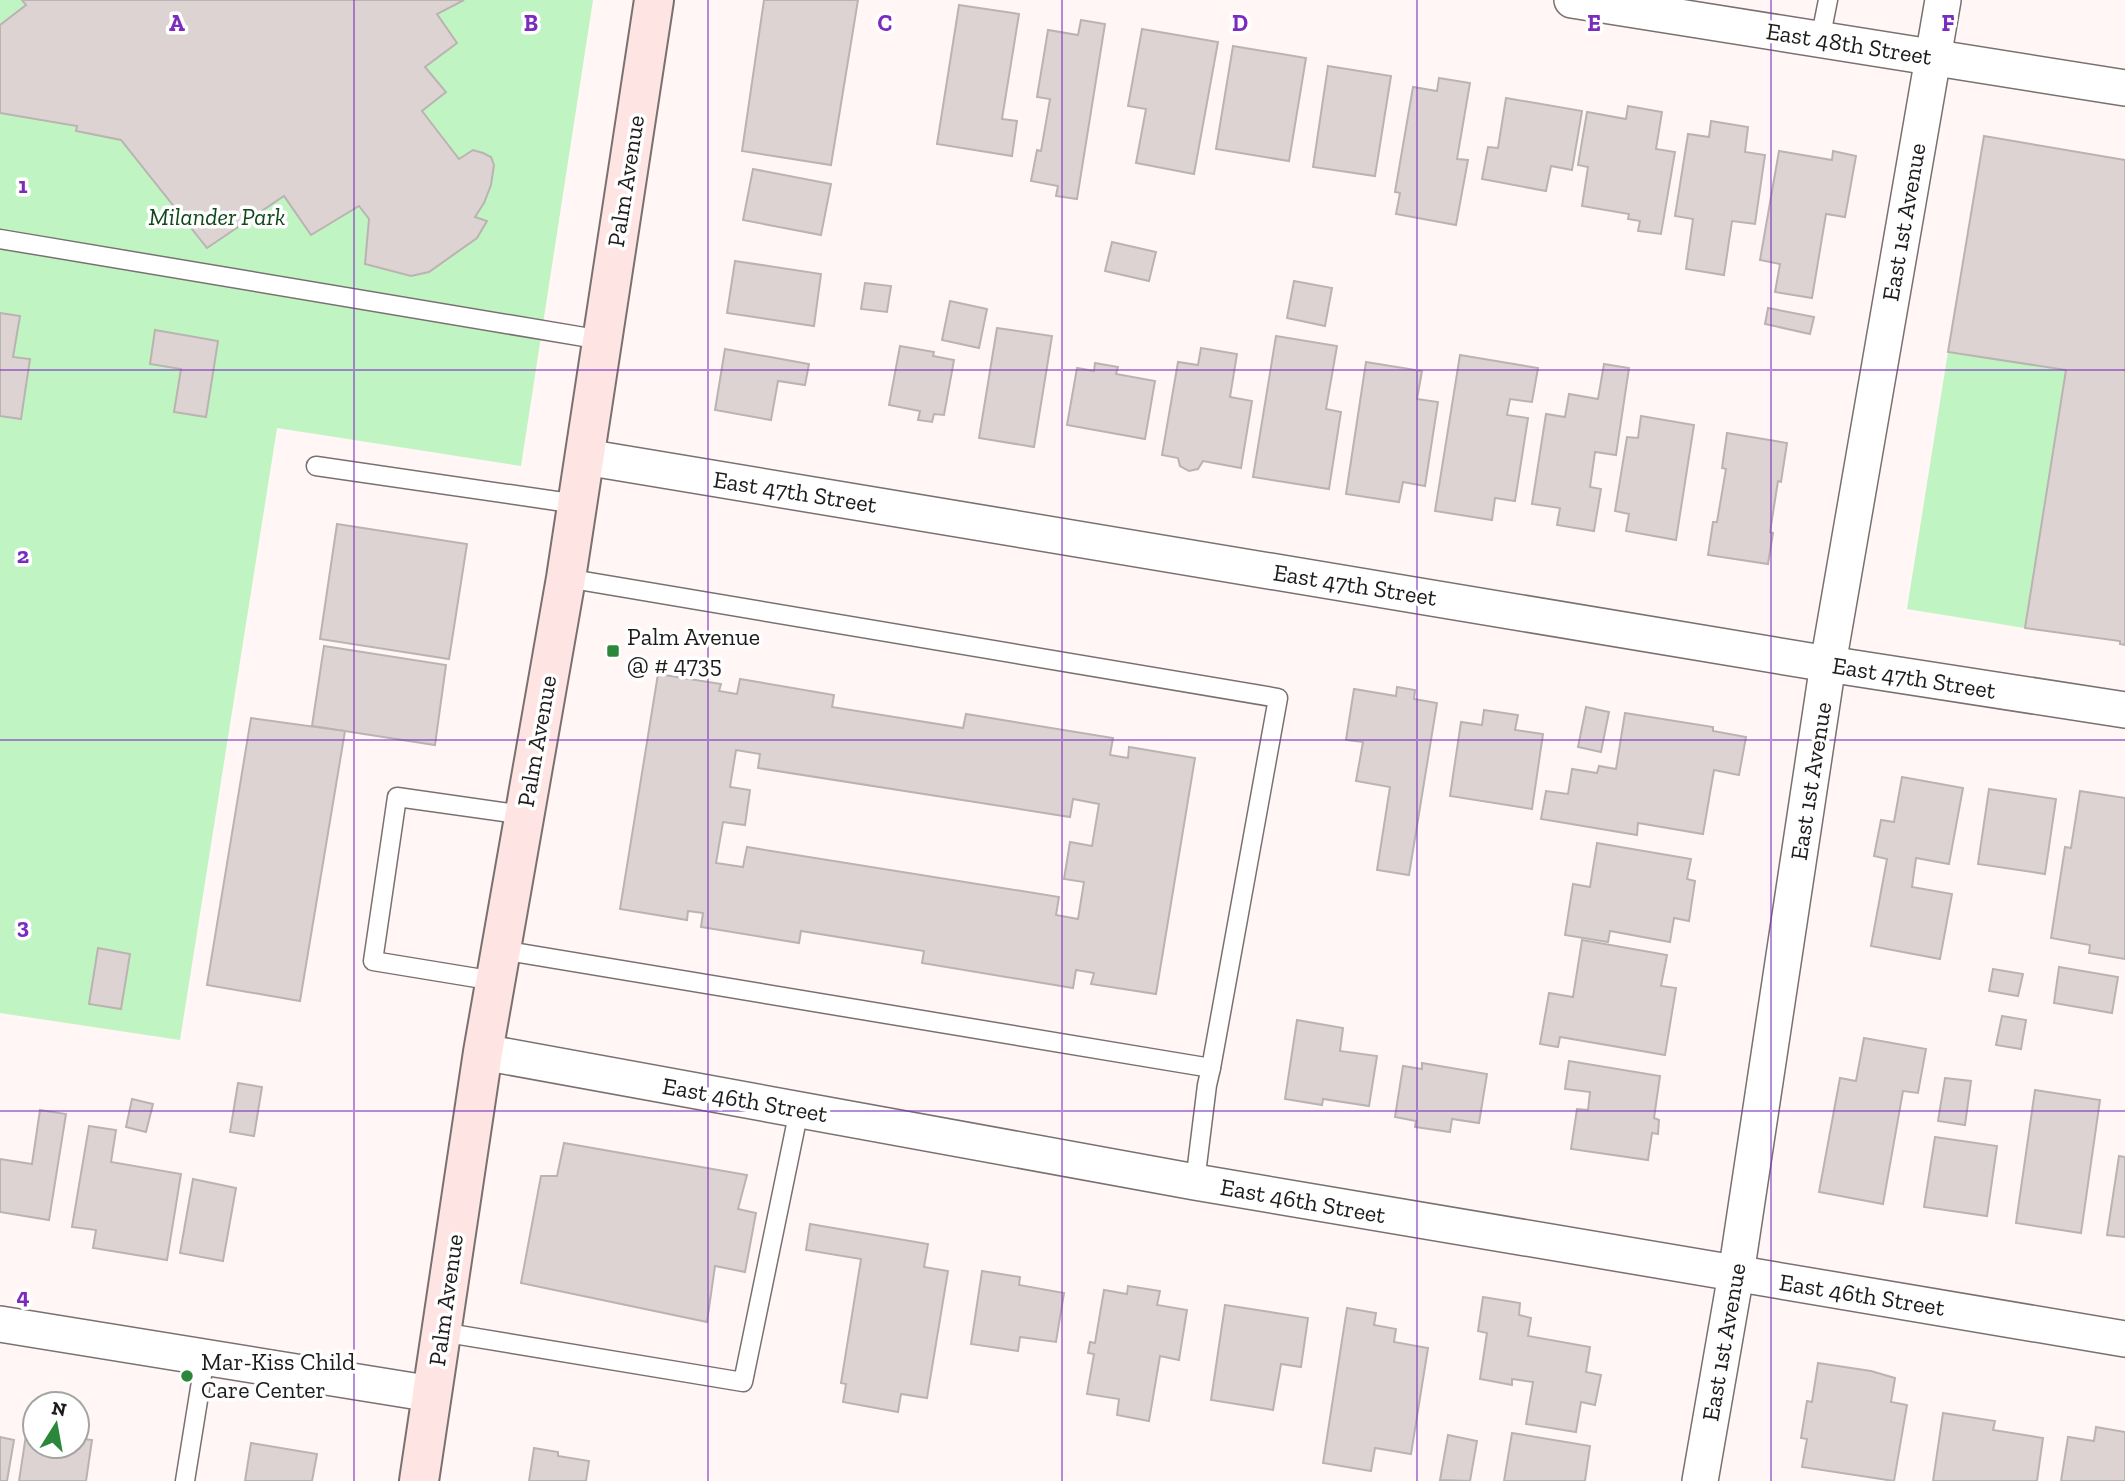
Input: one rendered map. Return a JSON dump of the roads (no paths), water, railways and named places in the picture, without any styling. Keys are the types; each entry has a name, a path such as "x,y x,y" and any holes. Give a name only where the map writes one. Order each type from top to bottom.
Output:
{"main road":[{"name":"Palm Avenue","path":"419,1481 483,1052 566,579 653,0"}],"street":[{"name":"East 48th Street","path":"1573,0 2125,88"},
{"name":"East 1st Avenue","path":"1700,1481 1736,1274 1828,664 1943,0"},
{"name":"East 47th Street","path":"585,457 1828,664 2125,710"},
{"name":"East 46th Street","path":"483,1052 1195,1182 2125,1339"},
{"path":"0,1324 432,1394"}],"lane":[{"path":"1820,40 1828,0"},
{"path":"0,239 603,340"},
{"path":"316,466 577,504"},
{"path":"566,579 1278,698 1211,1068 1195,1182"},
{"path":"524,815 397,797 373,961 498,966 564,960 1211,1068"},
{"path":"441,1332 743,1382 799,1110"},
{"path":"186,1481 205,1357"}],"place":[{"name":"Palm Avenue @ # 4735","path":"613,651"},
{"name":"Mar-Kiss Child Care Center","path":"187,1376"}],"park label":[{"name":"Milander Park","path":"217,217"}]}
